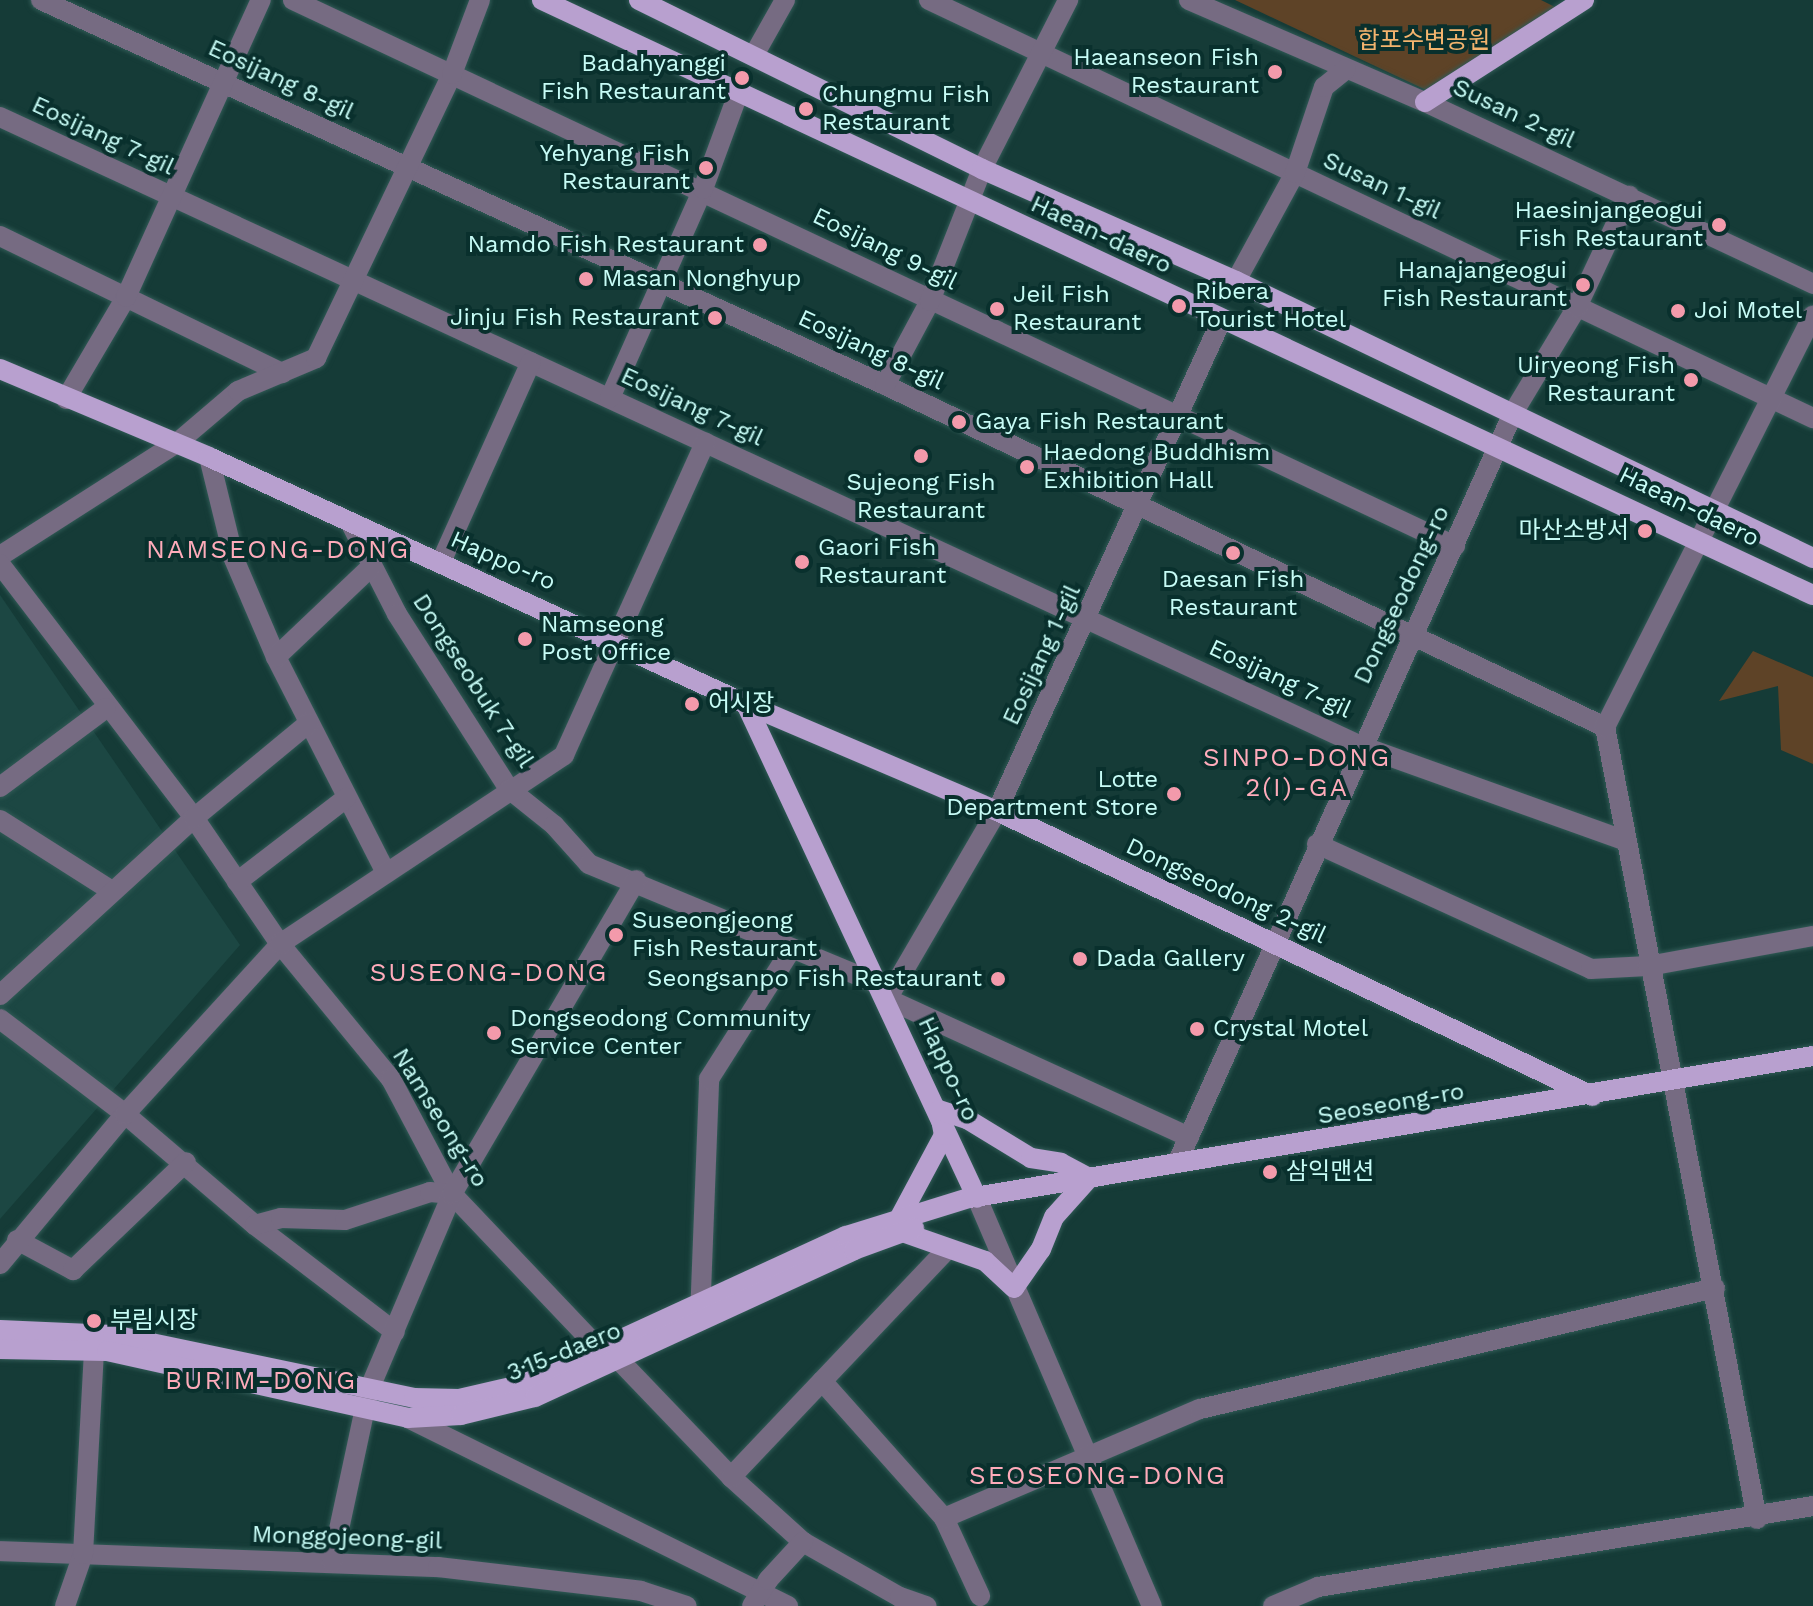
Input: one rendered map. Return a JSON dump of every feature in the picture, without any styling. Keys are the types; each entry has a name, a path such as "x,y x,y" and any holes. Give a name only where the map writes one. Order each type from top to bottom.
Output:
{"main road":[{"name":"Haean-daero","path":"542,0 1221,321 1499,445 1813,595"},
{"name":"Haean-daero","path":"639,0 982,169 1236,281 1813,558"},
{"path":"1425,102 1584,0"},
{"name":"Happo-ro","path":"0,369 209,457 619,642 746,704 884,992 977,1198"},
{"name":"Dongseodong 2-gil","path":"746,704 997,811 1592,1096"},
{"name":"Seoseong-ro","path":"977,1198 1178,1161 1227,1158 1813,1056"},
{"path":"939,1110 967,1119 1031,1158 1061,1163 1089,1178 1054,1217 1041,1249 1014,1288 985,1261 901,1226 944,1135 939,1110"},
{"name":"3·15-daero","path":"0,1349 94,1350 367,1399 459,1399 524,1384 700,1322 901,1226 977,1198"},
{"name":"3·15-daero","path":"0,1330 113,1335 367,1399 408,1418 461,1415 535,1397 699,1301 846,1236 901,1226"}],"street":[{"name":"Eosijang 8-gil","path":"41,0 885,385 1605,727"},
{"path":"66,399 126,297 170,195 226,83 261,0"},
{"name":"Eosijang 9-gil","path":"293,0 703,189 930,301 1455,546"},
{"path":"0,556 177,443 238,391 316,358 452,74 480,0"},
{"path":"754,55 785,0"},
{"name":"Susan 1-gil","path":"929,0 1813,418"},
{"path":"885,385 930,301 982,169 1068,0"},
{"name":"Susan 2-gil","path":"1189,0 1425,102 1813,284"},
{"path":"1236,281 1295,173 1324,87 1346,69"},
{"path":"610,398 664,283 738,94"},
{"name":"Eosijang 7-gil","path":"3,125 170,195 1361,746 1626,841"},
{"name":"Dongseodong-ro","path":"1178,1161 1277,943 1317,844 1513,413 1577,307 1629,196"},
{"path":"0,236 282,373"},
{"path":"1757,1519 1715,1288 1648,966 1605,727 1813,316"},
{"name":"Eosijang 1-gil","path":"884,992 997,811 1181,417 1221,321"},
{"path":"441,562 531,362"},
{"path":"0,1264 125,1114 280,944 564,755 619,642 705,442"},
{"path":"209,457 234,559 276,657 386,873"},
{"name":"Dongseobuk 7-gil","path":"350,522 397,614 509,789 554,825 589,864 636,880 884,992 1189,1137"},
{"name":"Namseong-ro","path":"0,564 106,708 194,818 280,944 391,1079 452,1194 731,1477 803,1542 926,1606"},
{"path":"276,657 372,566"},
{"path":"0,787 106,708"},
{"path":"0,995 194,818 309,723"},
{"path":"237,882 346,798"},
{"path":"0,820 112,891"},
{"path":"1317,844 1591,969 1648,966 1813,936"},
{"path":"332,1562 367,1399 452,1194 636,880"},
{"path":"700,1322 709,1079 791,950"},
{"path":"0,1019 186,1162 255,1225 395,1332"},
{"path":"17,1240 73,1270 186,1162"},
{"path":"255,1225 281,1218 345,1220 430,1192 452,1194"},
{"path":"977,1198 1152,1606"},
{"path":"731,1477 948,1248"},
{"path":"944,1518 1200,1409 1271,1388 1715,1288"},
{"path":"65,1606 83,1554 94,1350"},
{"path":"822,1381 944,1518 980,1596"},
{"path":"408,1418 756,1598 788,1606"},
{"path":"1273,1606 1318,1587 1812,1511"},
{"path":"756,1598 803,1542"},
{"name":"Monggojeong-gil","path":"0,1551 332,1562 543,1578 641,1591 687,1606"}],"shaded area":[{"path":"0,595 240,945 0,1219"}],"green space":[{"name":"합포수변공원","path":"1235,0 1541,0 1559,9 1426,90"},
{"path":"1753,651 1813,677 1813,764 1781,750 1778,686 1719,701"}],"place":[{"name":"Haeanseon Fish Restaurant","path":"1275,72"},
{"name":"Badahyanggi Fish Restaurant","path":"742,78"},
{"name":"Chungmu Fish Restaurant","path":"806,109"},
{"name":"Yehyang Fish Restaurant","path":"706,168"},
{"name":"Haesinjangeogui Fish Restaurant","path":"1719,225"},
{"name":"Namdo Fish Restaurant","path":"760,245"},
{"name":"Masan Nonghyup","path":"586,279"},
{"name":"Hanajangeogui Fish Restaurant","path":"1583,285"},
{"name":"Ribera Tourist Hotel","path":"1179,306"},
{"name":"Jeil Fish Restaurant","path":"997,309"},
{"name":"Joi Motel","path":"1678,311"},
{"name":"Jinju Fish Restaurant","path":"715,318"},
{"name":"Uiryeong Fish Restaurant","path":"1691,380"},
{"name":"Gaya Fish Restaurant","path":"959,422"},
{"name":"Sujeong Fish Restaurant","path":"921,456"},
{"name":"Haedong Buddhism Exhibition Hall","path":"1027,467"},
{"name":"마산소방서","path":"1645,531"},
{"name":"Daesan Fish Restaurant","path":"1233,553"},
{"name":"Gaori Fish Restaurant","path":"802,562"},
{"name":"Namseong Post Office","path":"525,639"},
{"name":"어시장","path":"692,704"},
{"name":"Lotte Department Store","path":"1174,794"},
{"name":"Suseongjeong Fish Restaurant","path":"616,935"},
{"name":"Dada Gallery","path":"1080,959"},
{"name":"Seongsanpo Fish Restaurant","path":"998,979"},
{"name":"Crystal Motel","path":"1197,1029"},
{"name":"Dongseodong Community Service Center","path":"494,1033"},
{"name":"삼익맨션","path":"1270,1172"},
{"name":"부림시장","path":"94,1321"}],"district":[{"name":"NAMSEONG-DONG","path":"278,550"},
{"name":"SINPO-DONG 2(I)-GA","path":"1297,773"},
{"name":"SUSEONG-DONG","path":"489,973"},
{"name":"BURIM-DONG","path":"261,1381"},
{"name":"SEOSEONG-DONG","path":"1098,1476"}]}
